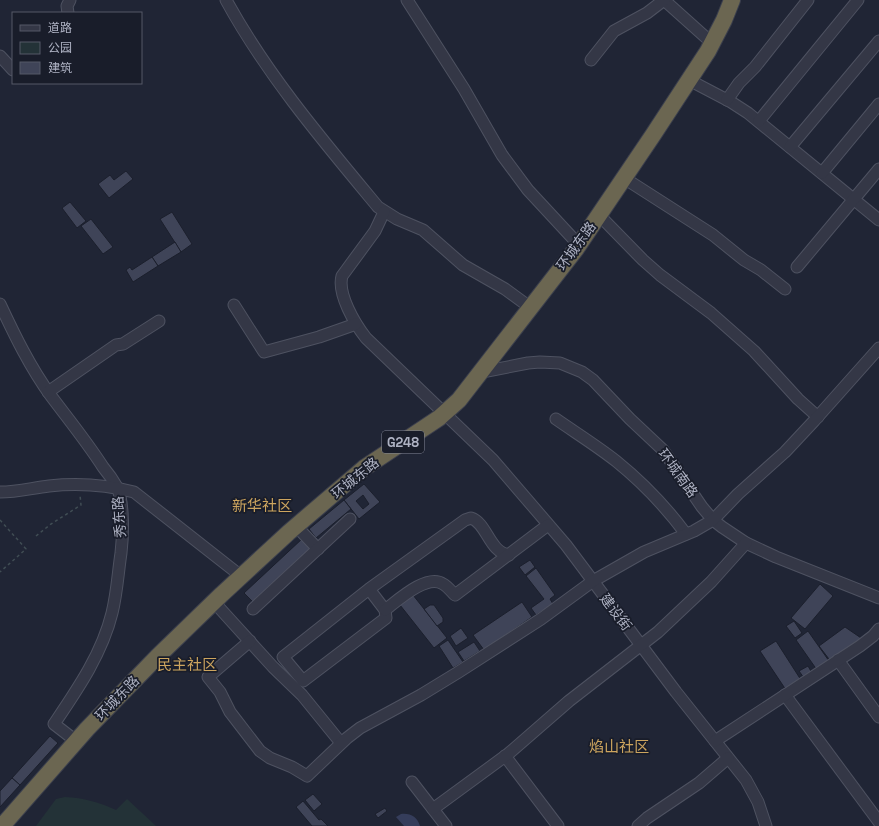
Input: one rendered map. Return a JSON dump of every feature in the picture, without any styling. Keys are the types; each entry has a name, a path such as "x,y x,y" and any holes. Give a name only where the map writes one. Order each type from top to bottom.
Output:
{"highway":[{"name":"环城东路","path":"2,826 76,741 131,682 241,576 296,526 364,468 445,413 459,400 531,308 599,215 712,43 732,0"}],"street":[{"path":"68,12 67,6 70,0"},
{"path":"226,0 236,19 276,79 378,207 397,219 423,230 457,260 505,289 531,308"},
{"path":"407,0 460,82 492,140 510,167 528,190 579,244"},
{"path":"591,60 614,31 647,13 664,0 712,43"},
{"path":"727,100 739,83 755,67 808,0"},
{"path":"759,121 858,0"},
{"path":"790,147 879,41"},
{"path":"0,56 12,69"},
{"path":"689,80 727,100 759,121 879,220"},
{"path":"822,173 879,104"},
{"path":"797,267 879,169"},
{"path":"624,178 713,235 744,260 761,270 785,289"},
{"name":"建设街","path":"384,212 375,231 342,276 341,281 346,306 356,324 366,338 493,460 566,545 752,791 758,802 766,826"},
{"path":"599,215 654,270 673,286 711,313 754,351 798,399 818,417"},
{"name":"秀东路","path":"0,304 22,351 48,392 88,443 117,488 120,502 122,532 115,601 112,614 104,638 84,679 54,724 76,741"},
{"path":"234,306 264,352 314,339 356,324"},
{"path":"48,392 116,345 123,344 159,321"},
{"path":"250,641 208,677 220,692 230,712 260,751 270,758 292,767 307,776 341,743 360,728 421,695 499,646 541,619 593,581 644,552 686,534 713,520 818,417 879,348"},
{"name":"环城南路","path":"482,372 540,362 560,363 582,372 593,380 630,419 663,450 702,507 713,520 722,527 776,558 879,598"},
{"path":"556,419 629,472 656,498 686,534"},
{"path":"0,492 11,492 50,486 79,485 117,488 134,492 241,576"},
{"path":"369,589 385,610 386,618 303,681 283,657 369,589 468,519 471,518 477,521 498,549 509,555"},
{"path":"253,608 350,519"},
{"path":"385,610 410,591 435,581 443,583 455,595 548,524"},
{"path":"296,526 318,549"},
{"path":"433,809 505,756 552,715 658,632 698,596 730,563 746,542"},
{"path":"214,602 273,667 302,695 341,743"},
{"path":"715,741 868,641 879,628"},
{"path":"838,660 879,717"},
{"path":"785,695 879,822"},
{"path":"505,756 558,826"},
{"path":"638,826 647,818 699,783 728,758"},
{"path":"412,782 446,826"}],"path":[{"path":"36,536 51,524 81,505 79,485"},
{"path":"0,520 26,548 0,572"}],"green space":[{"path":"65,797 91,801 116,810 127,799 156,826 36,826 56,799"}],"water":[{"path":"401,814 413,816 420,826 404,826 396,817"}],"building":[{"path":"126,171 133,179 109,198 98,184 110,175 114,180"},
{"path":"70,202 86,221 77,228 62,208"},
{"path":"172,212 192,244 181,252 160,219"},
{"path":"91,219 113,247 103,254 81,226"},
{"path":"175,242 181,252 158,266 152,257"},
{"path":"152,257 158,266 133,282 126,270 130,267 132,270"},
{"path":"364,484 380,502 359,519 344,500","holes":["363,495 369,504 363,509 356,501"]},
{"path":"344,500 351,509 316,538 309,529"},
{"path":"303,538 313,549 255,604 244,593"},
{"path":"530,560 535,567 525,575 519,567"},
{"path":"536,568 555,595 550,599 553,604 536,615 531,608 544,599 526,576"},
{"path":"820,584 833,596 805,629 791,618"},
{"path":"413,595 447,638 434,648 400,605"},
{"path":"522,602 532,617 484,650 473,635"},
{"path":"430,605 434,605 443,618 443,622 437,626 424,609"},
{"path":"794,621 802,633 795,638 786,626"},
{"path":"845,627 864,640 832,663 819,646"},
{"path":"461,628 468,638 456,646 450,636"},
{"path":"808,631 829,661 817,670 796,640"},
{"path":"448,640 463,662 453,668 439,646"},
{"path":"776,641 801,680 786,690 760,651"},
{"path":"474,642 480,651 464,661 458,652"},
{"path":"808,666 812,673 804,678 799,671"},
{"path":"50,736 58,743 20,785 12,778"},
{"path":"12,778 20,785 0,807 0,791"},
{"path":"313,794 322,804 314,811 305,800"},
{"path":"303,801 319,820 321,819 328,826 312,826 296,807"},
{"path":"385,808 387,811 378,818 375,814"}],"district":[{"name":"新华社区","path":"262,505"},
{"name":"民主社区","path":"187,664"},
{"name":"焰山社区","path":"619,746"}]}
